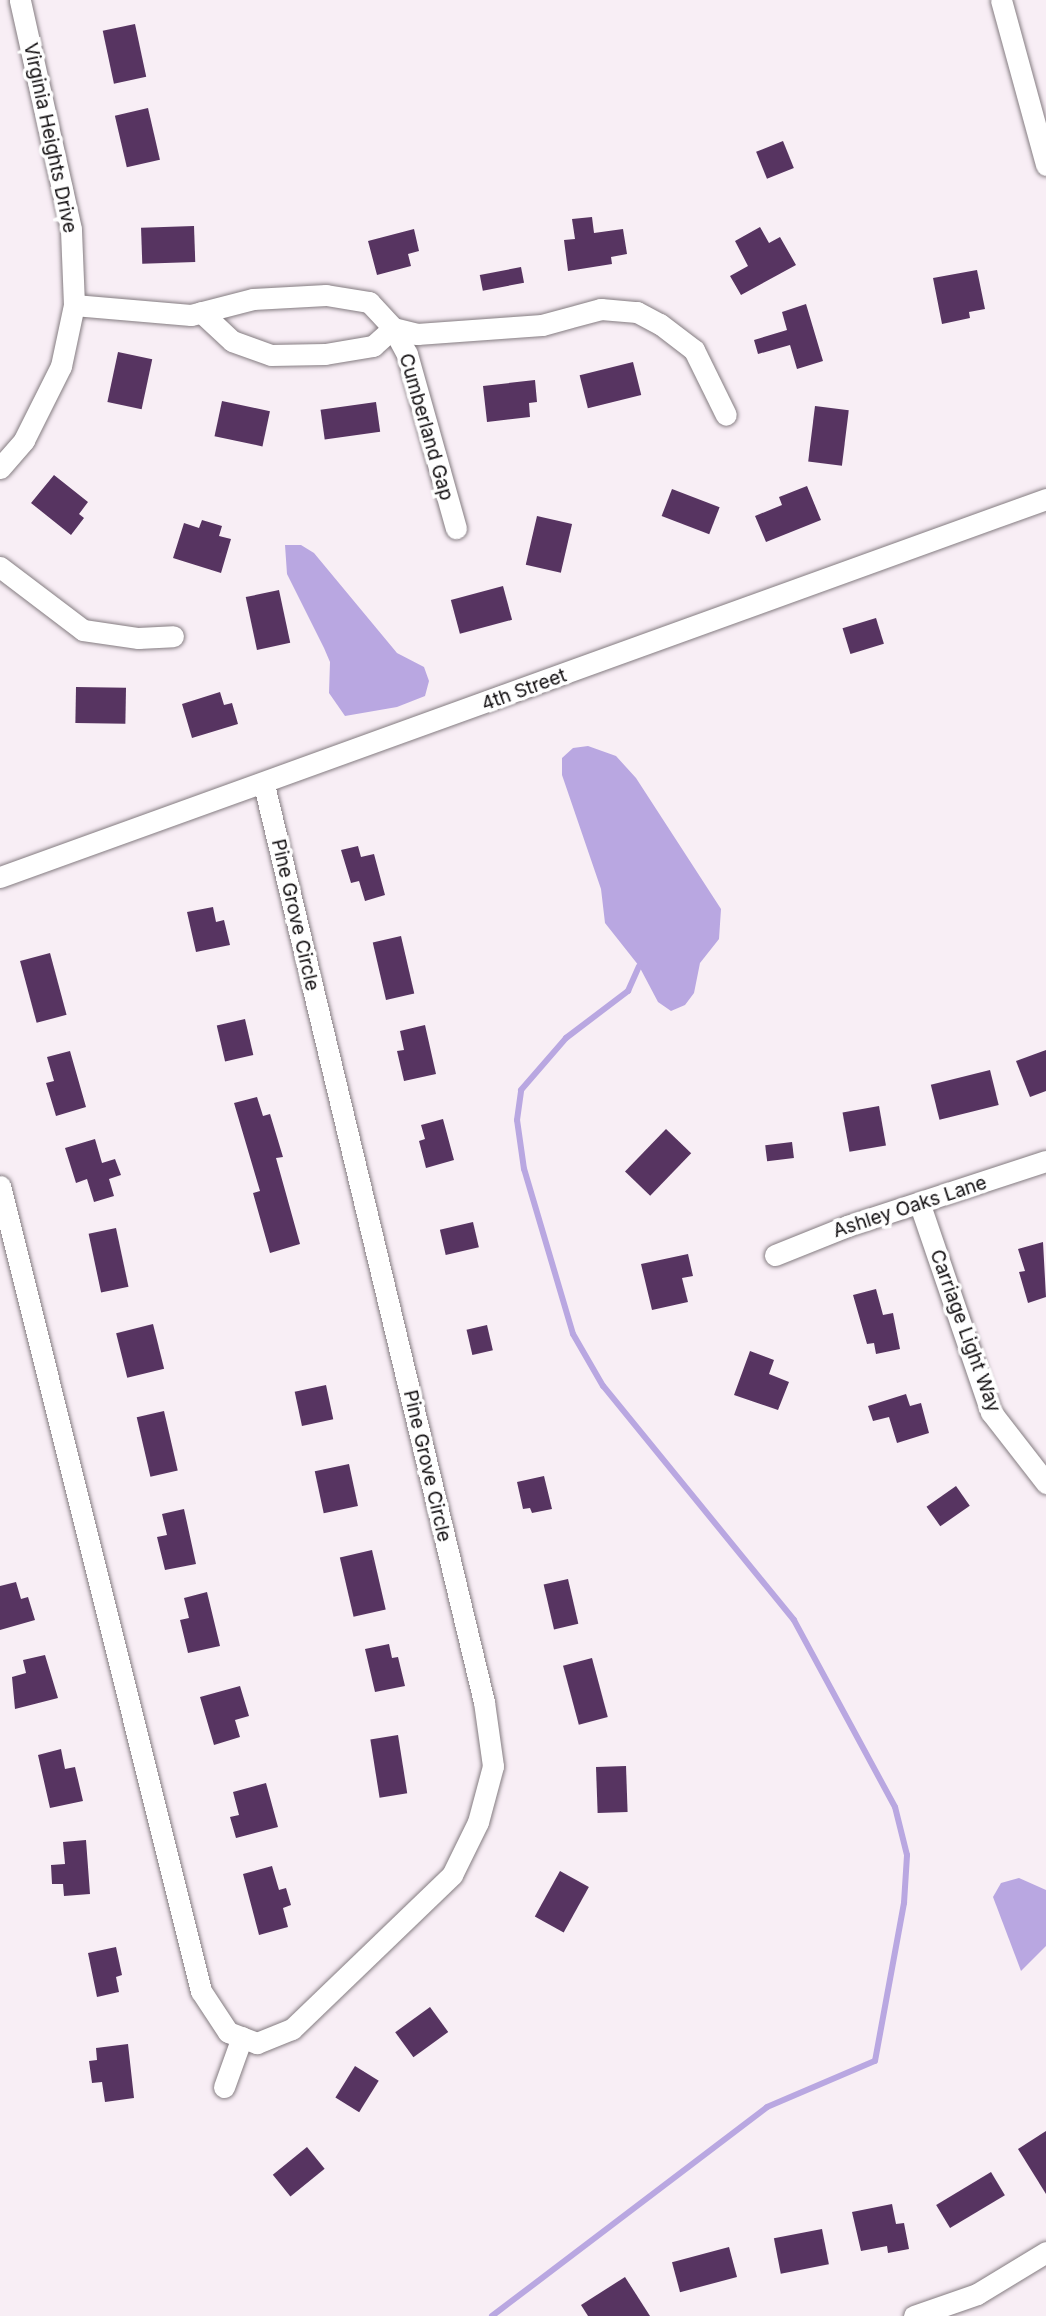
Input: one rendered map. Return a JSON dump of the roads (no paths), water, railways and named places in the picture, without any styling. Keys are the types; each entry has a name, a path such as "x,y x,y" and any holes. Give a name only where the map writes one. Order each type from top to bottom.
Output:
{"street":[{"name":"Virginia Heights Drive","path":"0,468 24,440 61,366 74,305 71,229 20,0"},
{"path":"1002,0 1046,164"},
{"name":"Cumberland Gap","path":"74,305 201,312 253,299 326,295 369,302 393,328 407,354 456,528"},
{"path":"201,312 232,341 271,355 325,354 373,346 393,328 416,334 542,325 601,309 637,312 660,324 694,350 726,415"},
{"name":"4th Street","path":"0,877 264,785 1046,499"},
{"path":"0,567 83,630 138,638 173,636"},
{"name":"Pine Grove Circle","path":"242,2037 257,2043 292,2029 452,1875 478,1822 493,1766 484,1702 264,785"},
{"name":"Ashley Oaks Lane","path":"775,1255 847,1226 920,1205 1046,1161"},
{"path":"0,1186 201,1991 228,2032 242,2037 224,2087"},
{"name":"Carriage Light Way","path":"920,1205 991,1412 1046,1483"},
{"path":"914,2316 977,2294 1046,2252"}],"waterway":[{"path":"492,2316 767,2107 875,2061 904,1903 907,1855 895,1807 794,1620 603,1386 573,1334 524,1169 517,1120 521,1090 566,1038 628,991 639,966"}]}
